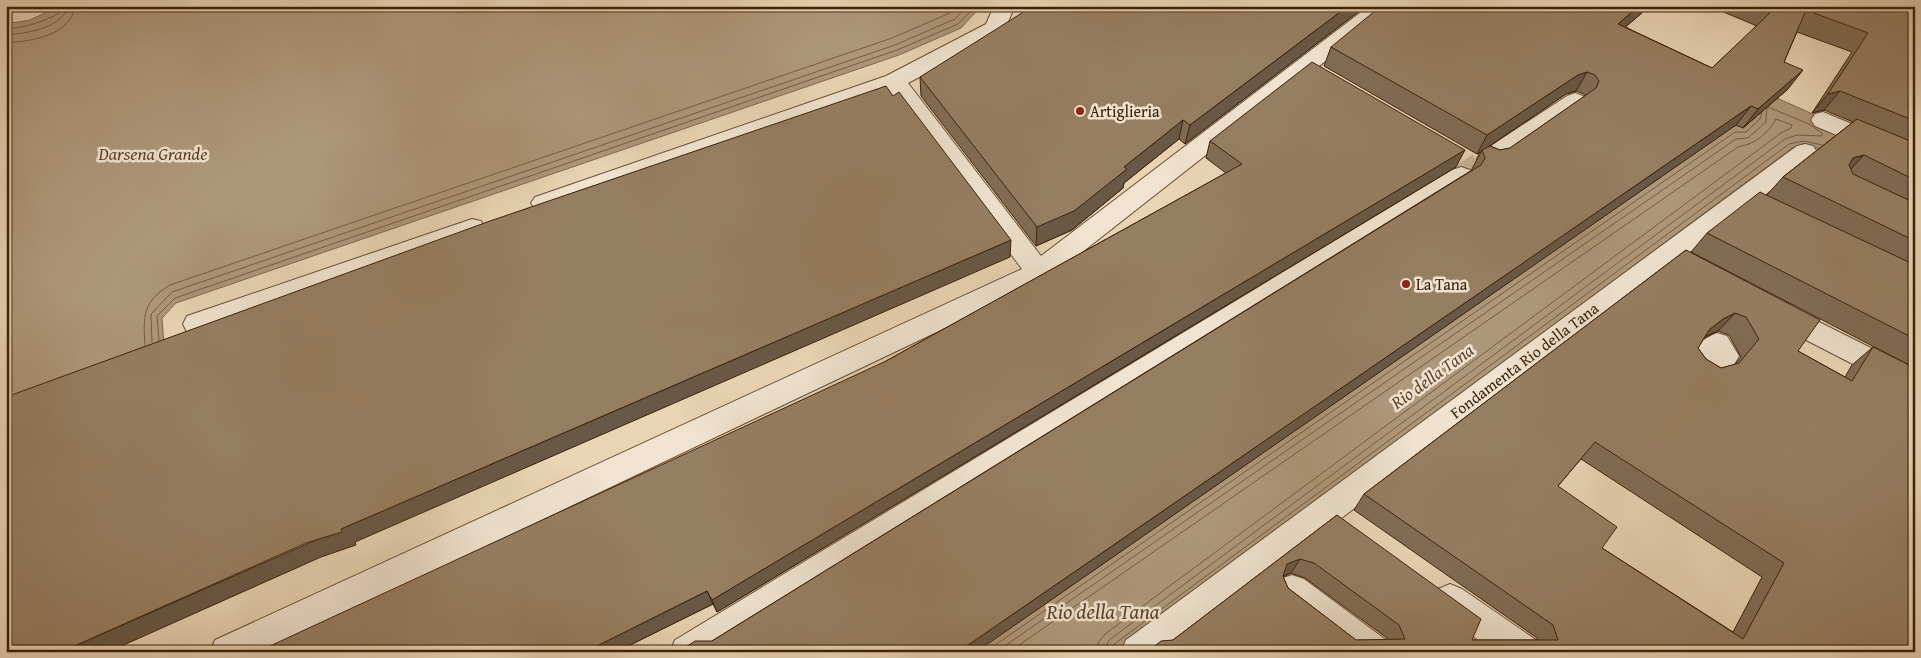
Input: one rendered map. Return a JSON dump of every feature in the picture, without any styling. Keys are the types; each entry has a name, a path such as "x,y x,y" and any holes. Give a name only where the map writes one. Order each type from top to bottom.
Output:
{"street":[{"path":"526,209 894,81 995,28 1005,6"},
{"path":"227,652 882,344 1040,272 1314,72 1382,8 1379,6"},
{"path":"894,81 1040,272"},
{"path":"687,652 1470,162 1575,101"},
{"path":"1823,120 1915,160"},
{"name":"Fondamenta Rio della Tana","path":"1150,648 1261,567 1337,518 1668,253 1801,158"},
{"path":"1743,198 1770,212"},
{"path":"197,324 498,219"},
{"path":"1668,253 1692,266"},
{"path":"1756,303 1758,302 1832,343 1915,384"},
{"path":"1427,583 1482,640 1524,652"},
{"path":"1292,590 1374,652"}],"water":[{"name":"Darsena Grande","path":"60,6 981,6 961,28 899,55 176,303 162,318 165,360 6,419 6,24 30,20"},
{"name":"Rio della Tana","path":"1524,6 1626,27 1660,46 1815,115 1915,196 1817,148 1798,146 1792,148 1113,652 976,652 1736,125 1743,128"}],"building":[{"name":"Artiglieria","path":"1033,6 1348,6 1190,125 1183,120 1124,167 1127,169 1074,211 1037,227 920,77"},
{"path":"1381,6 1639,6 1618,24 1712,68 1775,8 1770,6 1826,6 1836,10 1845,8 1845,6 1915,6 1915,121 1840,91 1828,94 1868,33 1806,10 1784,62 1803,70 1758,109 1751,106 958,652 678,652 695,641 712,641 1481,165 1485,158 1482,150 1490,146 1500,150 1510,148 1596,88 1599,81 1595,75 1587,72 1578,75 1487,135 1331,47"},
{"path":"1312,62 1465,150 712,600 707,591 585,652 257,652 886,361 1242,164 1210,141"},
{"path":"886,86 893,96 899,92 1011,240 341,529 342,532 306,543 61,652 6,652 6,397 490,221"},
{"path":"1857,119 1915,143 1915,180 1864,155 1853,158 1849,165 1853,174 1915,203 1915,241 1783,177"},
{"path":"1760,192 1915,265 1915,339 1707,233"},
{"path":"1686,250 1820,320 1798,351 1852,381 1873,347 1915,368 1915,637 1908,652 1312,652 1305,646 1299,652 1147,652 1161,641 1173,640 1337,515 1481,619 1472,640 1558,640 1553,625 1364,494","holes":["1735,313 1746,317 1759,339 1739,363 1721,368 1706,359 1698,348 1709,330 1723,319","1595,442 1784,563 1743,639 1602,548 1617,527 1558,486","1300,559 1314,563 1399,625 1405,639 1356,640 1288,588 1283,576 1287,564"]}],"tunnel":[{"path":"1461,176 1479,165 1468,160"}],"place":[{"name":"Artiglieria","path":"1080,111"},
{"name":"La Tana","path":"1406,284"}]}
